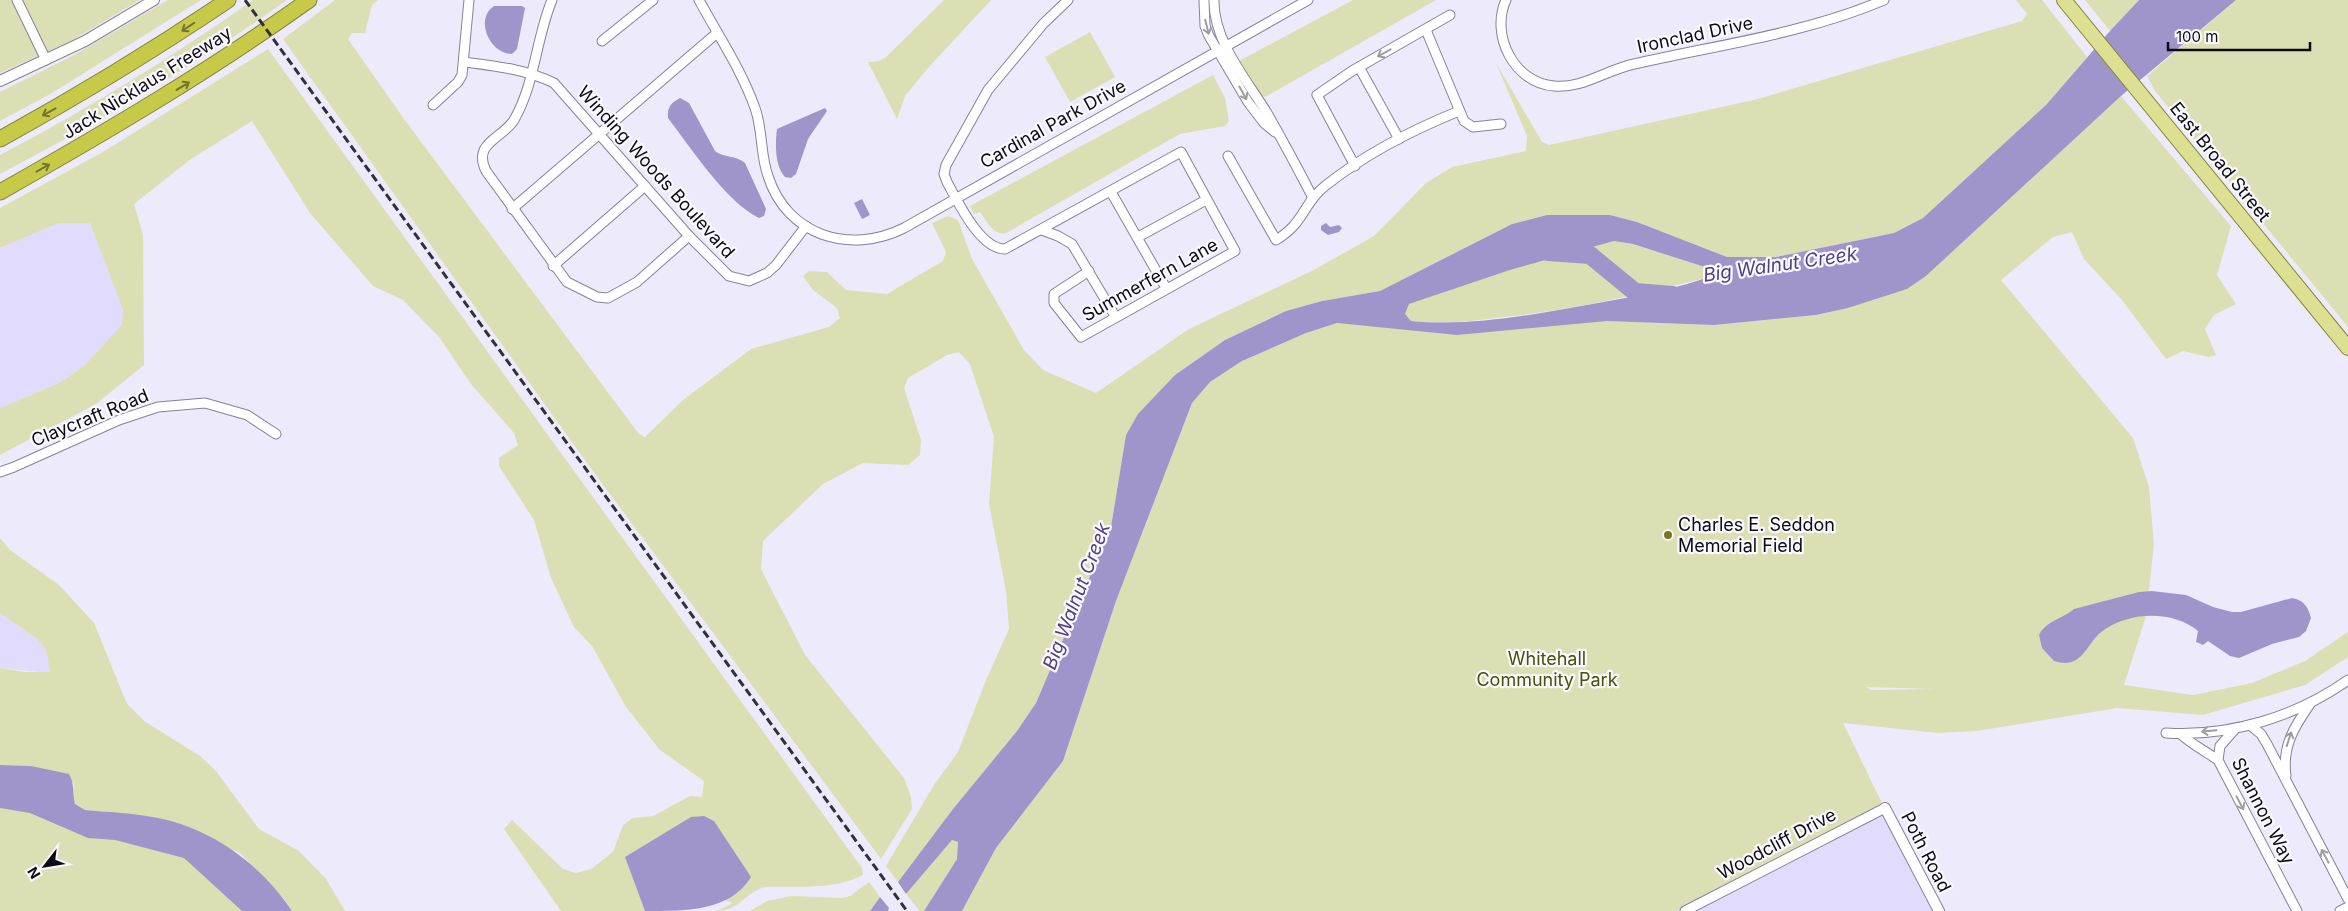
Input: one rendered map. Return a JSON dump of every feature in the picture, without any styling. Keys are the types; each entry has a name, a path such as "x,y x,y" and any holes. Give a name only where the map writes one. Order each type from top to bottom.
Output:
{"highway":[{"name":"Jack Nicklaus Freeway","path":"0,138 69,100 177,35 228,0"},
{"name":"Jack Nicklaus Freeway","path":"0,192 199,76 309,0"}],"main road":[{"name":"East Broad Street","path":"2064,0 2348,348"}],"street":[{"path":"17,0 46,60"},
{"path":"0,81 86,40 154,0"},
{"path":"433,105 458,82 462,75 469,0"},
{"path":"552,0 531,73 513,121 487,146 482,154 482,163 486,171 553,266 567,282 597,297 608,298 637,282 689,236"},
{"path":"602,41 653,0"},
{"name":"Cardinal Park Drive","path":"699,0 755,110 764,161 771,184 781,202 806,226 833,238 860,240 876,238 904,228 955,197 1308,0"},
{"path":"1068,0 1014,58 982,100 946,165 944,174 955,197 984,240 994,247 1005,249 1181,152 1206,200 1138,237"},
{"path":"1204,0 1205,26 1218,51 1248,102 1264,124 1280,136"},
{"path":"1214,0 1214,12 1226,46 1280,136 1313,198"},
{"name":"Ironclad Drive","path":"1506,0 1501,25 1502,38 1508,55 1517,67 1537,82 1552,86 1572,87 1631,65 1837,19 1884,0"},
{"path":"1355,166 1317,95 1359,67 1450,15"},
{"path":"1426,30 1459,111 1468,125 1501,124"},
{"path":"512,209 598,133 717,33"},
{"name":"Winding Woods Boulevard","path":"464,62 531,73 554,83 689,236 722,271 736,279 749,281 767,273 776,265 806,226"},
{"path":"1359,67 1400,139"},
{"path":"1228,156 1276,240 1297,225 1313,198 1324,187 1355,166 1428,123 1459,111"},
{"path":"553,266 644,186"},
{"path":"1111,192 1166,288"},
{"name":"Summerfern Lane","path":"1089,271 1054,294 1053,298 1054,303 1081,337 1115,316 1235,251 1206,200"},
{"path":"1042,230 1072,244 1115,316"},
{"name":"Claycraft Road","path":"0,472 119,420 158,407 205,403 247,415 276,434"},
{"path":"2166,733 2182,735 2236,728 2250,724 2311,703 2348,680"},
{"name":"Shannon Way","path":"2286,781 2285,763 2289,738 2295,725 2311,703"},
{"name":"Shannon Way","path":"2250,724 2264,739 2348,899"},
{"name":"Shannon Way","path":"2236,728 2220,746 2218,760 2297,911"},
{"path":"2182,735 2184,739 2198,745 2218,760"},
{"name":"Woodcliff Drive","path":"1685,911 1870,814 1885,808"},
{"name":"Poth Road","path":"1885,808 1939,911"},
{"path":"2340,911 2348,907"}],"shaded area":[{"path":"59,223 90,223 123,310 123,325 84,366 59,383 0,408 0,248"},
{"path":"0,613 37,639 46,650 50,673 0,668"},
{"path":"1882,803 1936,911 1676,911"}],"green space":[{"path":"0,0 140,0 71,41 0,73"},
{"path":"168,0 201,0 52,93 0,121 0,92 76,54"},
{"path":"253,0 287,0 218,47 146,92 0,174 0,155 129,82"},
{"path":"335,0 378,0 372,5 365,33 352,33 348,39 404,119 639,434 645,437 683,400 751,349 829,327 840,318 837,308 813,290 803,276 809,271 827,272 846,290 887,294 943,261 946,252 932,223 948,216 958,220 972,259 1024,350 1043,370 1096,393 1189,329 1312,271 1374,236 1426,183 1452,167 1526,151 1527,136 1496,63 1542,142 1549,145 1758,99 2022,21 2027,14 2016,0 2042,0 2087,57 2046,105 1923,218 1894,233 1776,257 1727,257 1637,222 1610,215 1547,215 1512,224 1380,291 1322,301 1286,311 1225,340 1175,375 1126,435 1111,527 1036,703 1017,731 953,809 898,882 886,866 934,785 958,752 986,680 1009,629 1006,591 989,504 994,437 970,364 959,352 947,355 908,378 904,388 921,440 920,455 908,465 863,463 823,484 763,541 761,569 805,655 904,778 911,797 912,809 881,859 584,459 283,39"},
{"path":"944,0 991,0 928,68 905,96 897,119 868,62 879,61 885,58"},
{"path":"1353,0 1436,0 1265,97 1258,94 1239,61"},
{"path":"2085,0 2139,0 2110,31"},
{"path":"2236,0 2348,0 2348,327 2155,91 2147,76"},
{"path":"1090,32 1115,77 1070,102 1045,57"},
{"path":"268,49 862,868 863,875 852,880 828,885 765,887 752,893 731,908 716,911 733,903 629,864 645,911 561,911 504,829 512,820 563,869 576,873 591,869 613,852 623,825 633,818 653,816 690,796 702,797 704,781 660,750 626,707 592,646 574,627 551,578 534,520 499,466 499,458 518,445 514,433 471,384 439,337 403,300 373,286 310,213 252,121 191,159 134,204 143,235 144,365 96,404 0,455 0,408 59,383 84,366 122,325 123,310 90,223 59,223 0,248 0,208 103,152"},
{"path":"1213,75 1225,98 1229,121 1225,126 1180,134 1006,233 994,230 980,212 974,214 970,206"},
{"name":"Whitehall Community Park","path":"2121,96 2231,226 2217,275 2236,304 2214,315 2205,329 2216,355 2209,357 2183,351 2166,359 2122,300 2084,259 2072,232 2053,237 2001,280 2133,438 2149,487 2154,545 2146,616 2124,685 2193,695 2252,683 2305,661 2348,632 2348,657 2305,685 2203,715 2117,708 1977,731 1938,733 1843,723 1882,803 1676,911 962,911 996,848 1063,761 1116,601 1192,403 1210,382 1242,361 1306,333 1337,323 1385,327 1607,321 1714,325 1816,315 1848,308 1907,289 1926,276","holes":["1866,687 1935,689 1871,690"]},
{"path":"1614,241 1633,244 1711,269 1717,275 1612,300 1559,310 1505,317 1436,323 1411,321 1404,314 1408,304 1510,270"},
{"path":"0,538 10,550 59,585 94,623 127,704 144,721 200,756 215,770 259,829 299,851 326,879 345,911 292,911 284,899 240,853 154,817 85,810 75,804 73,795 74,783 31,766 0,765 0,668 25,672 50,672 46,650 37,639 0,613"},
{"path":"0,808 50,809 113,834 185,855 251,911 0,911"},
{"path":"952,840 958,842 957,859 924,911 920,911 906,894"},
{"path":"869,882 880,897 870,911 750,911 767,901 791,896 842,898 850,896"}],"water":[{"path":"2139,0 2236,0 2121,96 1926,276 1907,289 1848,308 1816,315 1714,325 1607,321 1457,335 1337,323 1306,333 1242,361 1210,382 1192,403 1116,601 1063,761 996,848 962,911 924,911 957,859 958,842 952,840 906,894 898,882 953,809 1017,731 1036,703 1111,527 1126,435 1138,414 1175,375 1225,340 1286,311 1322,301 1380,291 1512,224 1547,215 1610,215 1637,222 1727,257 1776,257 1894,233 1923,218 2046,105","holes":["1614,241 1633,244 1711,269 1717,274 1653,292 1565,309 1499,319 1455,322 1411,321 1405,314 1409,304 1510,270"]},
{"path":"494,6 522,6 525,8 517,49 512,54 497,48 487,35 485,19 488,12"},
{"path":"680,98 689,103 715,151 745,163 766,209 764,216 759,218 734,200 698,159 668,118 670,106"},
{"path":"825,108 827,111 808,139 796,174 791,178 785,177 778,161 776,148 777,129"},
{"path":"862,199 870,215 862,219 854,203"},
{"path":"1326,223 1330,227 1339,225 1342,228 1339,232 1328,235 1321,230 1321,226"},
{"path":"2152,591 2186,595 2213,607 2232,612 2241,612 2292,598 2300,600 2305,605 2311,618 2306,631 2299,637 2272,644 2239,658 2230,656 2208,641 2203,645 2196,642 2198,631 2175,619 2162,616 2135,617 2111,626 2095,638 2082,655 2071,662 2054,661 2042,648 2039,635 2042,630 2074,609 2139,592"},
{"path":"0,765 31,766 69,774 72,781 75,804 85,810 153,817 174,822 214,838 265,877 292,911 242,911 184,858 115,840 88,838 30,813 0,808"},
{"path":"704,816 714,821 751,877 732,897 720,903 692,909 645,911 625,857 691,817"},
{"path":"880,897 889,908 888,911 870,911"}],"waterway":[{"name":"Big Walnut Creek","path":"1548,252 1590,255 1635,292 1673,295"}],"railway":[{"path":"245,0 907,911"}],"place":[{"name":"Charles E. Seddon Memorial Field","path":"1668,535"}]}
